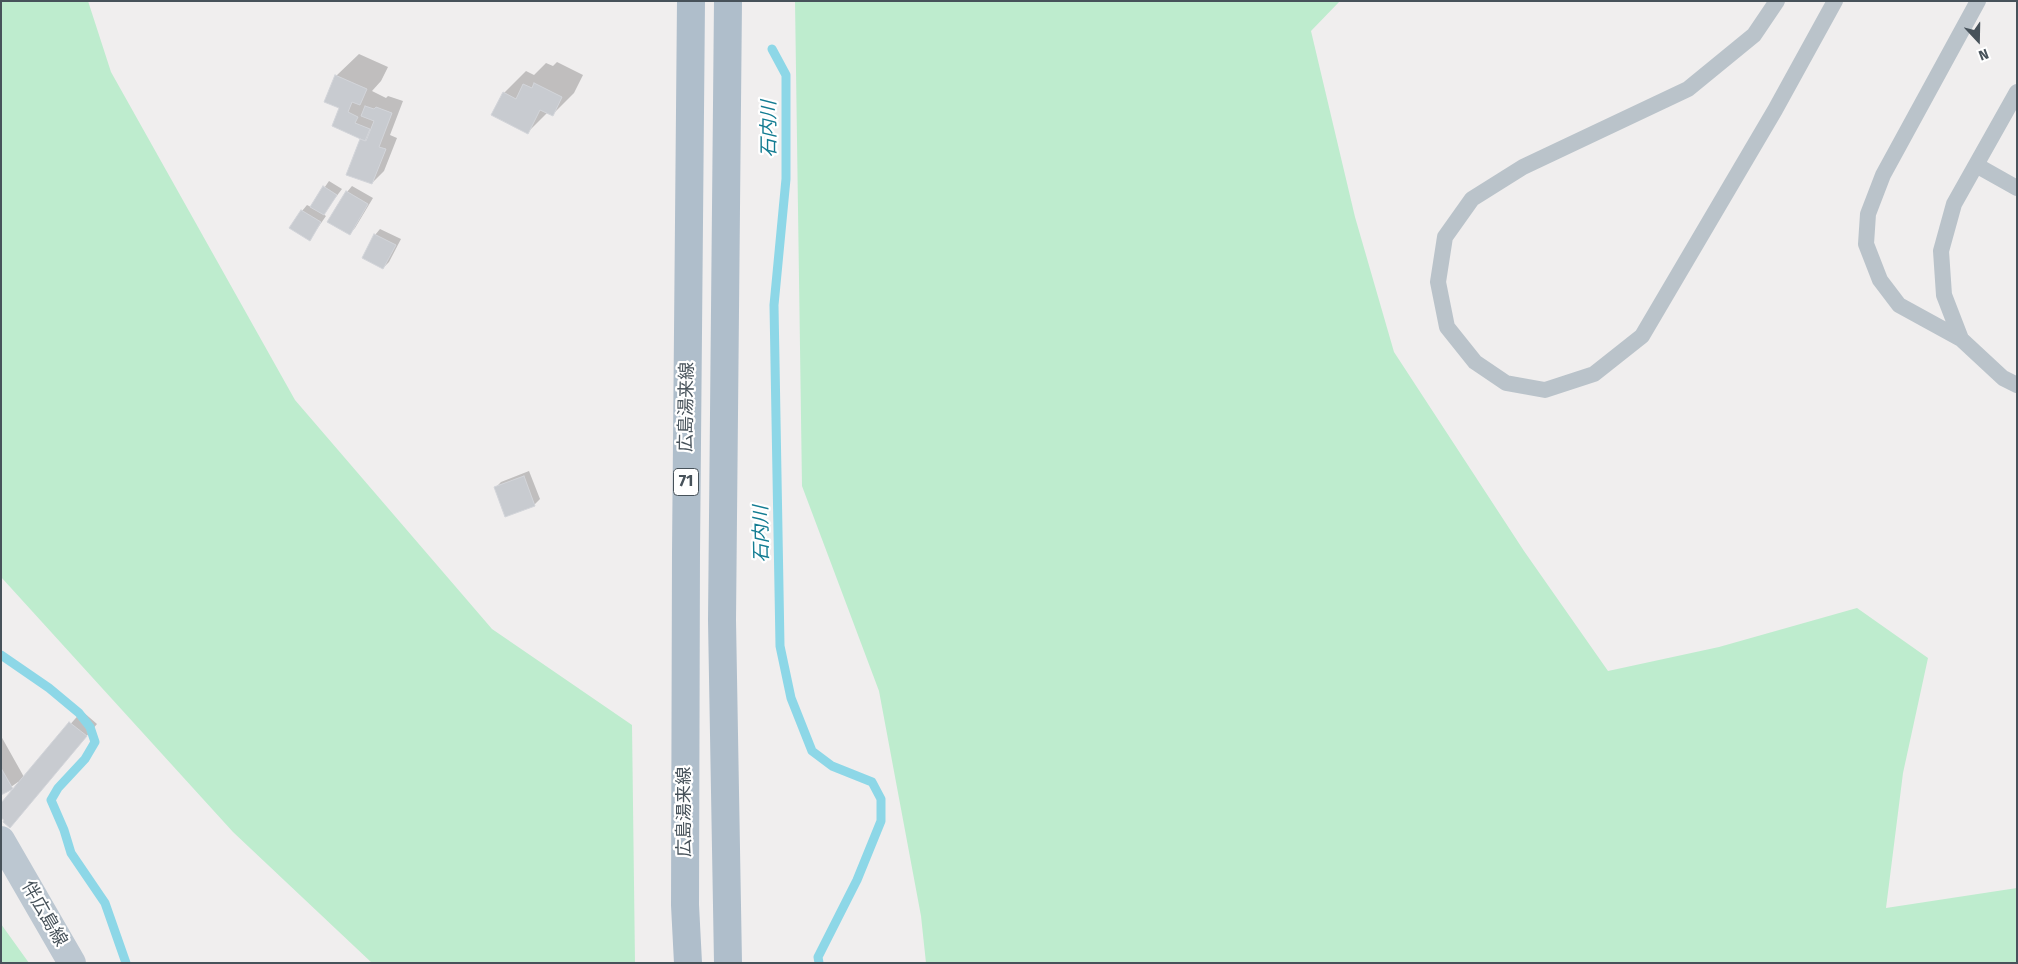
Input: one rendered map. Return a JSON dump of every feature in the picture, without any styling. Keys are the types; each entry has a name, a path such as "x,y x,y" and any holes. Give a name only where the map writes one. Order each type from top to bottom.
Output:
{"main road":[{"name":"広島湯来線","path":"688,963 685,905 686,552 691,1"},
{"name":"71","path":"728,1 722,620 728,963"},
{"name":"伴広島線","path":"1,840 72,963"}],"lane":[{"path":"1778,1 1754,35 1688,89 1523,168 1472,199 1445,237 1438,282 1447,327 1475,362 1506,383 1545,390 1594,374 1642,336 1775,110 1835,1"},
{"path":"1978,1 1882,176 1868,214 1866,244 1880,280 1899,305 1961,339 2003,378 2017,385"},
{"path":"1961,339 1944,295 1941,251 1954,204 2017,92"},
{"path":"1976,165 2017,188"}],"green space":[{"path":"1,1 88,1 111,72 295,400 492,629 632,725 635,963 372,963 233,832 1,577"},
{"path":"795,1 1340,1 1311,31 1355,217 1394,352 1524,551 1608,671 1719,647 1857,608 1928,658 1903,773 1886,908 2017,888 2017,963 926,963 921,916 879,691 802,486"},
{"path":"1,924 29,963 1,963"}],"building":[{"path":"335,75 367,89 360,105 352,102 348,112 358,117 355,123 370,129 365,141 332,126 339,108 324,102"},
{"path":"534,83 562,97 553,116 540,110 528,134 491,115 503,92 516,99 523,84 532,88"},
{"path":"365,106 374,109 376,107 392,113 379,147 386,149 372,184 346,175 360,139 366,141 374,121 361,116"},
{"path":"323,186 337,195 324,215 310,207"},
{"path":"346,191 368,204 350,235 327,222"},
{"path":"301,210 321,222 310,241 289,228"},
{"path":"374,234 396,245 383,269 362,258"},
{"path":"524,476 535,506 505,517 494,487"},
{"path":"69,722 87,736 10,828 1,818 1,803"},
{"path":"1,768 13,789 1,795"}],"waterway":[{"name":"石内川","path":"772,49 786,75 786,179 774,305 780,646 791,698 812,751 832,766 872,782 881,799 881,821 857,880 818,957 819,963"},
{"path":"1,655 49,688 79,713 90,727 95,742 85,759 58,788 51,800 64,830 71,853 105,903 126,963"}]}
